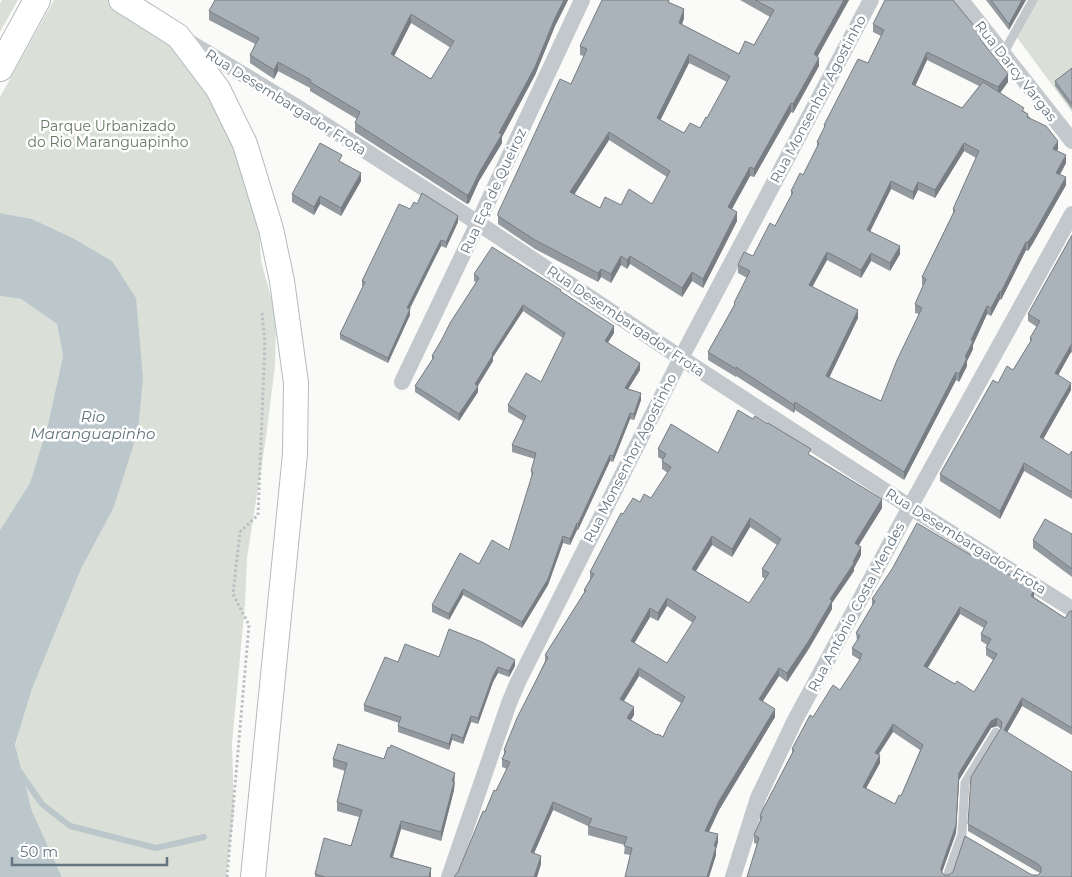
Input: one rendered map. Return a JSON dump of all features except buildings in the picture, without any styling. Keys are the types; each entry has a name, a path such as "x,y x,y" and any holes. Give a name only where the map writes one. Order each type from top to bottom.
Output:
{"main road":[{"path":"0,68 37,0"},
{"path":"121,0 178,36 218,89 244,144 270,230 282,281 296,383 295,454 253,877"}],"street":[{"name":"Rua Eça de Queiroz","path":"402,382 582,0"},
{"name":"Rua Monsenhor Agostinho","path":"449,877 518,682 681,358 871,0"},
{"name":"Rua Darcy Vargas","path":"961,0 1072,141"},
{"name":"Rua Desembargador Frota","path":"178,36 294,105 478,223 681,358 1072,608"},
{"name":"Rua Antônio Costa Mendes","path":"733,877 758,798 795,720 910,506 1072,214"}],"lane":[{"path":"1003,54 1033,0"},
{"path":"947,877 962,834 965,783 996,732"},
{"path":"962,834 974,842"}],"path":[{"path":"227,877 249,625 233,594 240,532 258,514 265,342 261,306"}],"green space":[{"path":"2,0 18,0 0,32 0,3"},
{"name":"Parque Urbanizado do Rio Maranguapinho","path":"54,0 111,0 155,28 214,91 258,209 261,261 276,315 275,366 247,558 245,604 232,743 234,810 226,877 62,877 32,811 15,746 32,689 81,569 113,509 112,261 73,238 32,219 0,213 0,97"},
{"path":"1036,0 1072,0 1072,112 1016,36"},
{"path":"0,296 21,299 57,324 63,356 48,424 30,483 0,530"}],"water":[{"name":"Rio Maranguapinho","path":"0,213 32,219 73,238 112,261 136,298 143,378 138,431 113,509 81,569 32,689 15,745 32,811 62,877 0,877 0,530 30,483 48,424 63,356 57,324 21,299 0,296"}],"waterway":[{"path":"19,771 42,804 70,826 156,848 204,837"}]}
